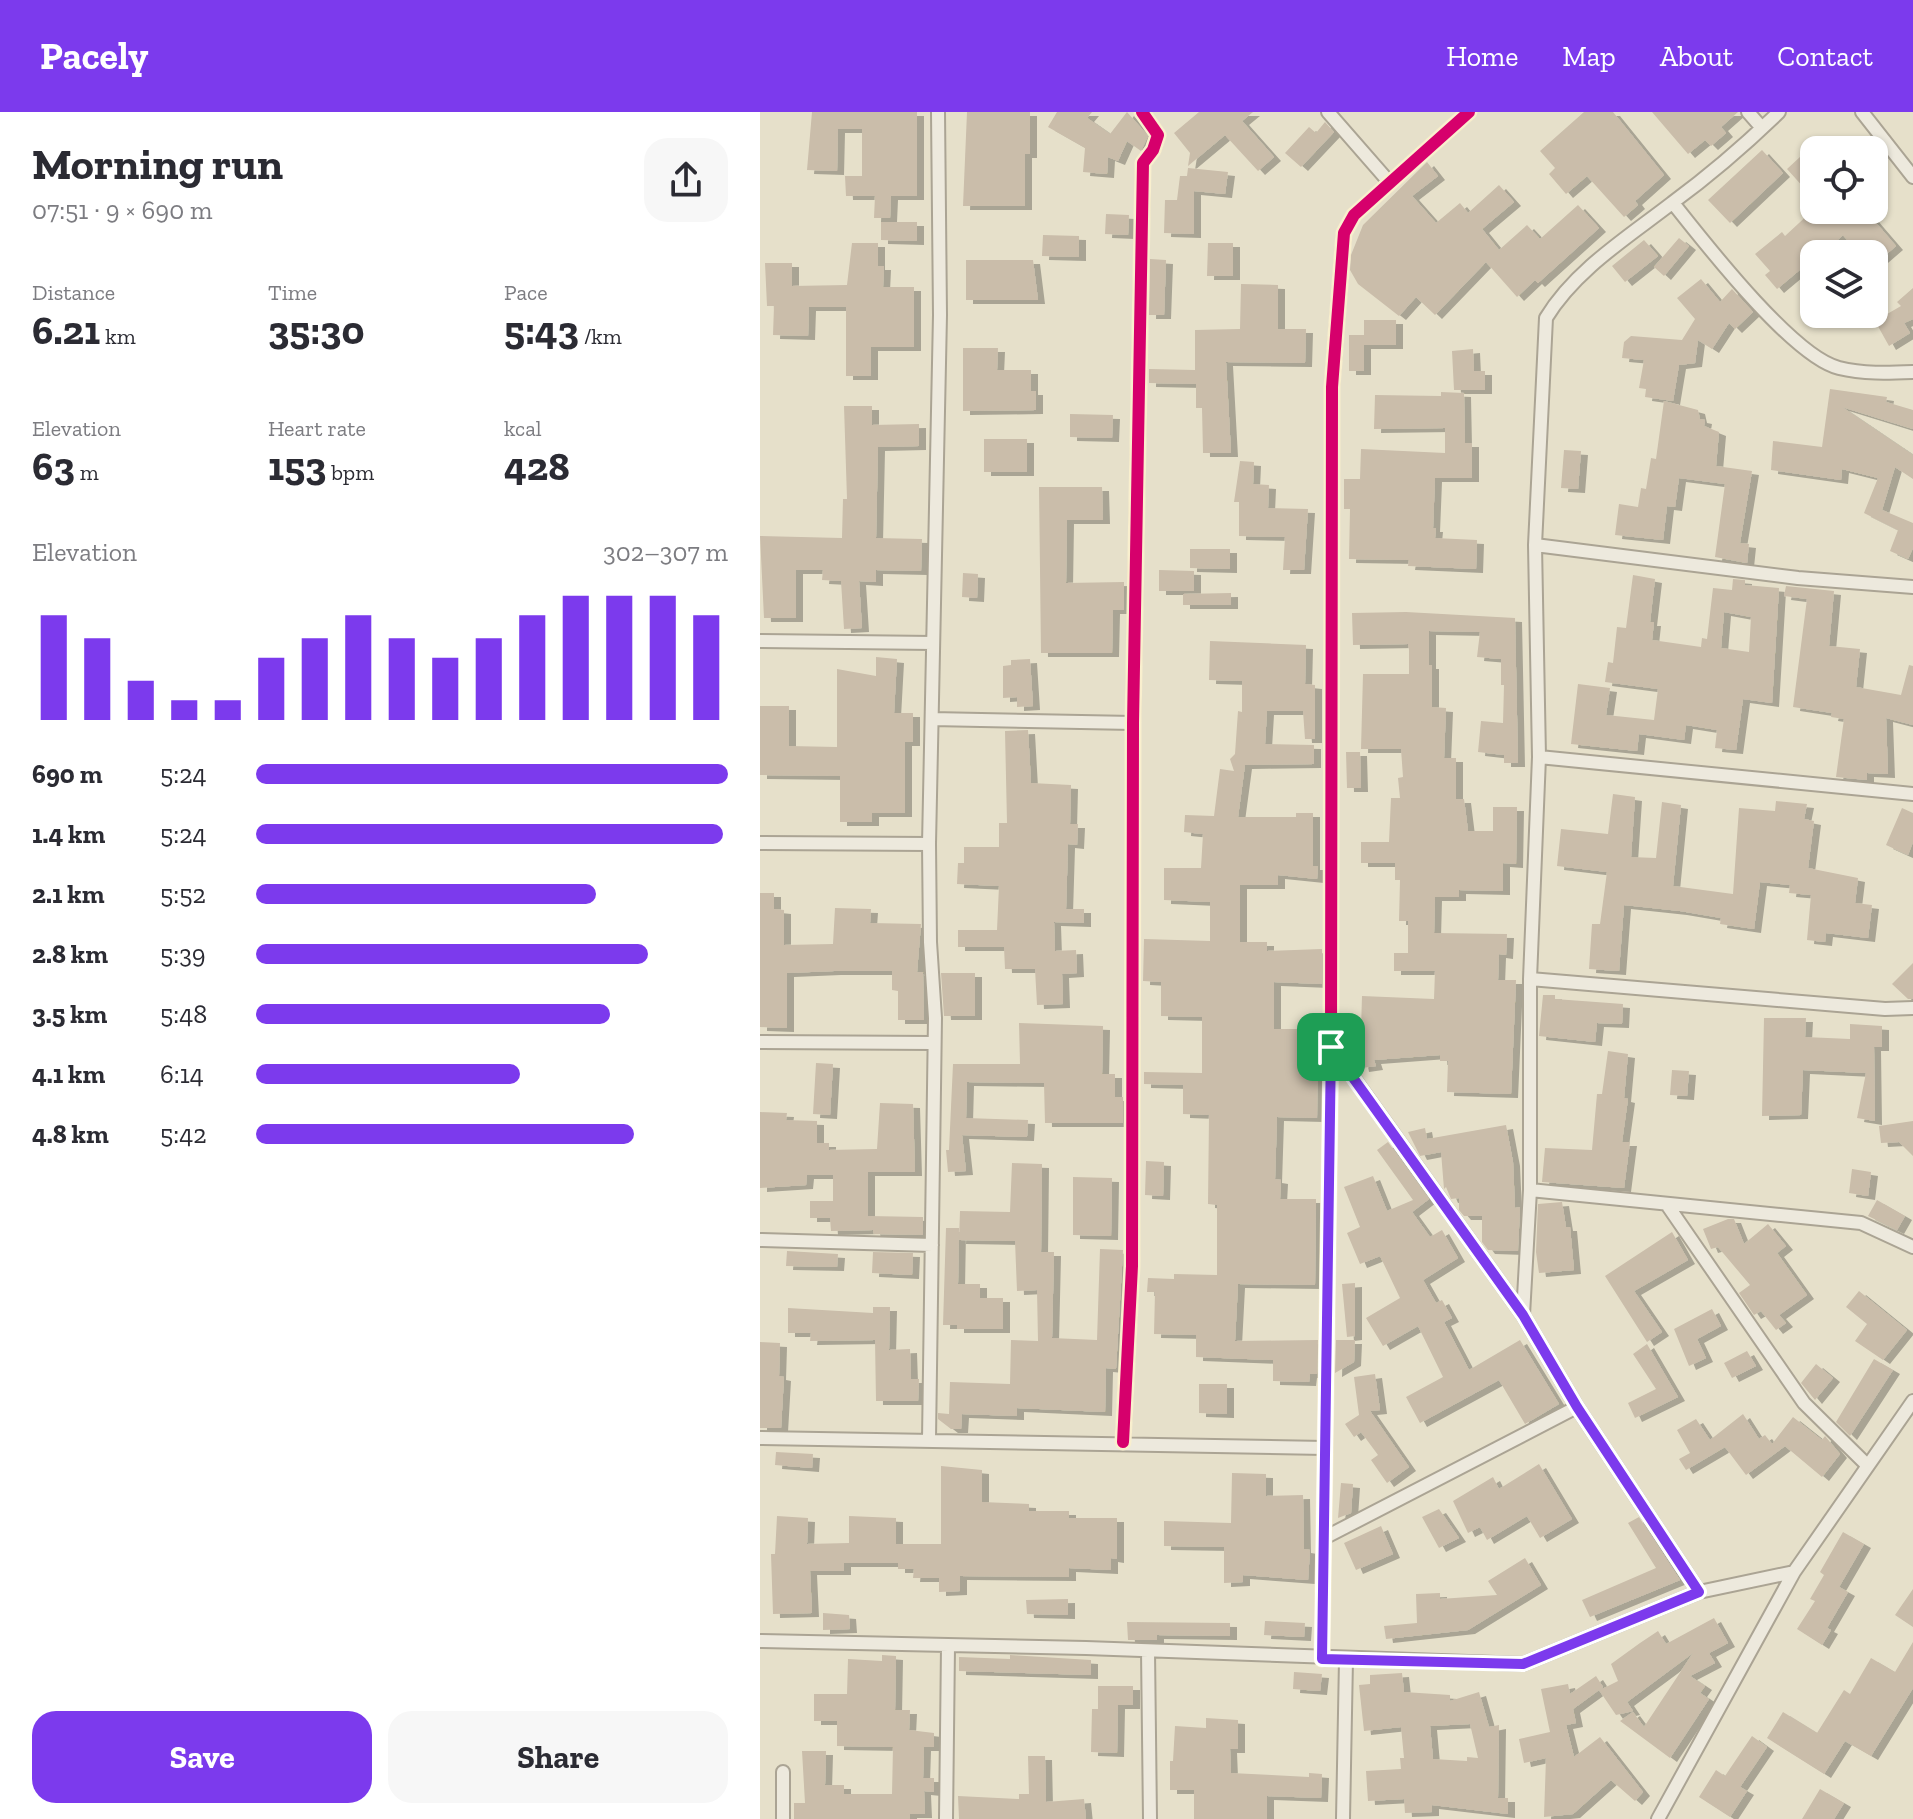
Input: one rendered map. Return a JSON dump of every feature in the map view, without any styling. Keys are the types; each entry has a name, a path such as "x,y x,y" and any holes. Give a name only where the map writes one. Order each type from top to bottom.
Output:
{"street":[{"path":"929,1439 933,1043 929,844 940,315 938,112"},
{"path":"1123,1442 1134,1129 1133,723 1143,163 1153,150 1158,135 1142,112"},
{"path":"1328,112 1390,183"},
{"path":"1322,1659 1331,1047 1332,387 1344,233 1354,215 1469,112"},
{"path":"1748,112 1762,128"},
{"path":"1523,1315 1530,1190 1530,979 1539,757 1535,545 1546,318 1554,304 1615,245 1673,203 1779,112"},
{"path":"1862,112 1913,177"},
{"path":"1673,203 1727,272 1816,359 1837,368 1872,373 1913,372"},
{"path":"1535,545 1629,554 1798,578 1913,587"},
{"path":"760,641 933,643"},
{"path":"932,719 1133,723"},
{"path":"1539,757 1913,794"},
{"path":"760,843 929,844"},
{"path":"1530,979 1885,1009 1913,1008"},
{"path":"760,1042 933,1043"},
{"path":"1331,1047 1523,1315 1577,1407 1699,1592"},
{"path":"1530,1190 1861,1223 1913,1247"},
{"path":"1668,1206 1804,1403 1867,1465"},
{"path":"760,1240 932,1245"},
{"path":"1658,1819 1794,1572 1913,1401"},
{"path":"1324,1538 1577,1407"},
{"path":"760,1438 1123,1442 1325,1448"},
{"path":"760,1641 1523,1664 1699,1592 1794,1572"},
{"path":"946,1819 948,1647"},
{"path":"1148,1651 1150,1819"},
{"path":"1343,1819 1346,1660"},
{"path":"783,1772 783,1819"}],"building":[{"path":"812,112 917,112 917,196 891,196 890,218 874,218 875,196 846,196 845,176 862,176 862,129 838,129 837,171 807,170"},
{"path":"967,112 1030,112 1030,154 1025,154 1025,206 963,206"},
{"path":"1057,112 1092,112 1087,118 1110,134 1127,112 1148,136 1141,151 1127,141 1118,161 1108,157 1107,174 1083,172 1085,148 1048,127"},
{"path":"1199,112 1253,112 1242,121 1274,157 1258,171 1225,135 1188,166 1190,153 1174,133"},
{"path":"1584,112 1613,112 1664,175 1635,201 1638,205 1624,217 1587,176 1566,194 1549,174 1555,168 1540,151"},
{"path":"1652,112 1738,112 1721,127 1726,133 1711,146 1705,140 1688,154"},
{"path":"1325,122 1334,132 1301,167 1285,153 1309,127 1316,133"},
{"path":"1762,150 1783,173 1730,223 1708,200"},
{"path":"1800,157 1800,183 1787,169"},
{"path":"1427,162 1438,176 1412,196 1436,223 1460,203 1468,213 1499,185 1514,202 1482,229 1499,250 1527,225 1540,239 1578,205 1599,228 1538,283 1535,280 1517,297 1486,262 1435,315 1416,297 1399,316 1358,284 1350,270 1351,255 1363,225"},
{"path":"1188,168 1228,172 1225,194 1194,191 1194,234 1164,233 1165,200 1177,200 1180,176 1187,176"},
{"path":"1106,214 1129,215 1128,235 1105,234"},
{"path":"881,222 917,222 917,241 881,240"},
{"path":"1800,222 1877,224 1896,246 1888,253 1888,240 1847,240 1843,235 1838,240 1800,240 1800,270 1777,289 1765,275 1770,271 1755,254 1782,232 1785,236"},
{"path":"1043,235 1079,236 1079,257 1042,256"},
{"path":"1679,238 1689,246 1664,276 1654,267"},
{"path":"1644,240 1658,256 1625,282 1612,266"},
{"path":"852,243 878,243 878,266 884,266 883,287 914,287 914,347 871,347 871,376 846,376 846,307 809,307 808,336 773,335 774,306 767,306 765,263 792,263 792,286 847,285"},
{"path":"1208,243 1233,243 1233,276 1207,276"},
{"path":"1150,259 1166,260 1164,315 1149,315"},
{"path":"966,260 1033,260 1038,300 966,300"},
{"path":"1701,279 1720,302 1732,289 1753,312 1735,329 1729,323 1712,349 1698,340 1695,363 1679,365 1673,401 1645,397 1646,389 1639,388 1644,360 1622,358 1624,342 1631,336 1682,340 1695,319 1677,298"},
{"path":"1241,284 1278,285 1278,329 1306,329 1305,363 1226,362 1231,453 1203,453 1202,408 1196,408 1196,384 1149,383 1149,369 1195,370 1195,330 1240,329"},
{"path":"1913,288 1913,319 1904,323 1910,333 1889,346 1879,328 1888,328 1888,314 1901,306 1897,302"},
{"path":"1364,320 1396,320 1396,345 1364,345"},
{"path":"1349,335 1364,335 1364,371 1349,371"},
{"path":"963,348 998,348 997,370 1031,370 1031,391 1036,391 1036,410 963,411"},
{"path":"1473,349 1474,371 1485,371 1485,390 1454,390 1452,351"},
{"path":"1830,389 1887,397 1886,402 1913,410 1913,429 1842,407 1913,455 1913,479 1895,467 1882,510 1913,523 1913,548 1908,559 1890,551 1898,530 1864,513 1878,478 1842,469 1841,480 1771,470 1773,441 1822,447"},
{"path":"1441,392 1464,393 1465,443 1472,443 1472,478 1435,478 1433,528 1436,528 1435,538 1477,540 1476,569 1408,566 1409,560 1349,559 1350,509 1344,509 1344,479 1360,479 1361,449 1445,453 1445,428 1374,429 1375,395 1441,396"},
{"path":"1664,401 1698,410 1700,419 1705,420 1704,426 1719,432 1716,466 1752,471 1740,543 1749,544 1747,563 1715,557 1725,484 1679,478 1675,507 1667,506 1663,540 1615,535 1619,504 1638,507 1641,488 1646,489 1651,458 1656,459"},
{"path":"844,406 872,406 872,425 919,424 919,446 878,447 876,538 922,539 921,571 876,570 876,582 859,581 862,628 844,629 841,581 822,580 823,570 796,570 796,618 764,618 760,536 842,538 843,499 847,499"},
{"path":"1070,414 1113,415 1112,438 1070,437"},
{"path":"984,439 1027,439 1027,472 984,472"},
{"path":"1564,450 1581,451 1578,489 1561,488"},
{"path":"1240,461 1254,462 1253,484 1269,485 1268,508 1308,509 1304,570 1283,570 1285,537 1239,536 1239,502 1234,502"},
{"path":"1039,487 1102,487 1103,520 1067,520 1066,583 1124,582 1124,610 1113,610 1112,653 1041,653"},
{"path":"1190,549 1230,549 1230,569 1190,568"},
{"path":"1159,570 1194,571 1194,591 1159,591"},
{"path":"963,573 978,574 977,598 962,597"},
{"path":"1633,575 1655,579 1650,622 1654,622 1652,640 1701,647 1702,638 1707,639 1713,588 1732,590 1733,579 1745,580 1745,585 1779,588 1772,703 1743,699 1736,750 1715,748 1717,730 1686,725 1684,740 1639,734 1637,751 1571,744 1578,684 1610,688 1606,715 1654,720 1658,689 1605,682 1608,662 1613,663 1617,627 1626,628","holes":["1724,612 1751,617 1749,652 1721,648"]},
{"path":"1786,586 1834,591 1829,646 1860,649 1856,687 1901,695 1909,665 1913,666 1913,725 1886,718 1888,774 1867,773 1867,780 1836,777 1844,719 1831,717 1832,713 1793,707 1807,599 1784,596"},
{"path":"1231,593 1231,605 1183,605 1183,594"},
{"path":"1406,612 1515,618 1518,763 1504,763 1504,755 1478,752 1481,721 1503,723 1501,659 1477,657 1480,632 1429,631 1432,707 1446,708 1444,758 1456,758 1456,799 1464,799 1468,831 1493,831 1493,807 1517,807 1516,864 1503,863 1503,891 1459,890 1459,897 1435,897 1434,933 1507,934 1506,955 1499,954 1498,980 1516,980 1511,1094 1447,1092 1448,1061 1440,1061 1440,1055 1374,1060 1376,1066 1362,1068 1359,1052 1352,1054 1348,1031 1361,1029 1362,996 1434,999 1435,971 1394,971 1394,953 1408,953 1408,921 1399,921 1400,880 1395,880 1395,863 1361,863 1361,842 1389,842 1391,798 1400,798 1398,778 1403,777 1401,749 1361,749 1363,674 1409,674 1409,650 1408,644 1353,645 1352,613"},
{"path":"1210,641 1306,645 1305,684 1315,685 1315,739 1305,739 1303,711 1267,711 1265,744 1314,745 1314,764 1245,765 1238,817 1296,817 1296,813 1313,813 1313,866 1318,866 1317,879 1278,875 1278,885 1240,885 1240,942 1267,942 1267,951 1322,949 1322,984 1274,982 1274,1029 1318,1029 1317,1118 1277,1117 1275,1179 1281,1180 1280,1199 1316,1199 1315,1285 1238,1284 1235,1341 1318,1340 1317,1374 1310,1374 1309,1382 1273,1381 1273,1360 1196,1357 1196,1335 1154,1334 1155,1292 1147,1292 1148,1278 1174,1279 1174,1274 1217,1275 1217,1205 1208,1204 1209,1115 1183,1114 1183,1085 1144,1084 1144,1072 1202,1073 1202,1017 1161,1016 1161,982 1143,981 1144,939 1210,941 1210,902 1164,900 1164,868 1201,868 1203,834 1184,832 1185,815 1214,816 1220,769 1234,771 1230,759 1235,754 1238,711 1242,712 1242,681 1209,680"},
{"path":"876,657 897,659 894,713 913,713 913,742 905,742 905,813 872,813 872,822 840,822 840,776 760,775 760,706 789,706 789,746 837,747 837,669 876,676"},
{"path":"1030,659 1033,706 1017,707 1017,697 1003,698 1003,666 1011,665 1011,660"},
{"path":"1028,730 1031,783 1071,785 1070,824 1078,824 1077,845 1068,844 1066,909 1084,909 1084,923 1054,922 1055,951 1076,950 1077,973 1062,974 1063,1004 1037,1005 1035,969 1005,969 1004,947 958,947 958,930 997,930 999,886 957,884 958,863 964,863 964,847 999,847 999,823 1007,823 1005,731"},
{"path":"1346,752 1360,752 1361,788 1347,788"},
{"path":"1613,794 1635,797 1631,857 1656,858 1662,802 1681,805 1673,886 1733,894 1739,808 1775,811 1776,801 1807,804 1804,819 1814,821 1808,868 1858,878 1855,903 1872,905 1868,938 1826,933 1825,942 1807,940 1811,895 1789,893 1790,885 1760,882 1754,929 1720,924 1721,918 1624,905 1619,971 1589,969 1592,924 1600,924 1607,872 1557,866 1561,829 1608,834"},
{"path":"1902,808 1913,813 1913,842 1908,855 1886,845"},
{"path":"760,893 774,893 774,909 784,910 784,945 833,944 835,908 871,909 870,923 921,924 917,972 923,972 924,1020 898,1020 898,991 892,990 892,971 787,973 787,1028 760,1027"},
{"path":"1913,963 1913,999 1908,999 1892,984"},
{"path":"941,973 975,973 975,1016 944,1016"},
{"path":"1543,995 1555,995 1555,999 1623,1004 1622,1024 1597,1023 1595,1042 1539,1036"},
{"path":"1764,1018 1806,1018 1805,1037 1850,1039 1850,1024 1882,1026 1882,1047 1874,1047 1875,1121 1857,1118 1866,1073 1803,1070 1801,1115 1762,1116"},
{"path":"1019,1023 1103,1026 1102,1074 1115,1074 1115,1097 1123,1097 1123,1123 1045,1123 1044,1083 967,1082 966,1118 1028,1120 1027,1137 962,1135 966,1171 948,1172 946,1150 949,1150 953,1064 1020,1064"},
{"path":"1608,1051 1628,1054 1624,1098 1628,1099 1622,1142 1630,1142 1624,1188 1542,1182 1545,1148 1592,1150 1597,1094 1602,1094"},
{"path":"816,1063 833,1064 830,1115 813,1114"},
{"path":"1672,1070 1689,1071 1687,1096 1670,1095"},
{"path":"880,1103 913,1104 915,1172 868,1172 868,1216 923,1217 923,1235 874,1234 873,1230 831,1231 830,1218 810,1218 810,1201 833,1201 833,1175 807,1175 806,1185 760,1188 760,1112 787,1113 786,1120 817,1121 817,1143 829,1143 829,1150 877,1149"},
{"path":"1913,1121 1913,1156 1899,1142 1881,1143 1879,1126"},
{"path":"1506,1125 1513,1162 1515,1208 1520,1207 1518,1251 1488,1250 1482,1242 1482,1216 1464,1216 1459,1210 1459,1198 1451,1199 1446,1187 1444,1189 1441,1152 1420,1156 1408,1132 1425,1128 1427,1139"},
{"path":"1388,1142 1429,1199 1412,1212 1430,1237 1442,1230 1458,1258 1423,1280 1436,1303 1442,1300 1452,1318 1444,1322 1469,1370 1520,1340 1559,1404 1525,1424 1499,1380 1420,1423 1406,1397 1443,1377 1418,1326 1383,1346 1366,1318 1400,1298 1380,1256 1360,1264 1347,1233 1360,1227 1344,1187 1373,1176 1387,1211 1413,1200 1377,1150"},
{"path":"1146,1161 1164,1162 1163,1196 1145,1195"},
{"path":"1012,1163 1042,1164 1041,1252 1054,1252 1052,1338 1097,1340 1100,1249 1123,1250 1116,1369 1106,1368 1105,1412 1017,1408 1017,1416 962,1414 961,1429 951,1429 938,1419 938,1413 949,1414 950,1382 1010,1384 1011,1340 1038,1341 1037,1290 1017,1291 1015,1241 959,1240 960,1211 1010,1212"},
{"path":"1852,1169 1871,1172 1868,1196 1849,1193"},
{"path":"1073,1177 1112,1178 1111,1236 1073,1235"},
{"path":"1877,1200 1905,1216 1897,1230 1868,1216"},
{"path":"1562,1202 1566,1227 1570,1227 1574,1270 1539,1273 1536,1252 1538,1204"},
{"path":"1734,1219 1744,1244 1768,1224 1786,1246 1777,1253 1807,1295 1779,1315 1786,1323 1776,1330 1761,1311 1754,1315 1739,1293 1750,1285 1718,1247 1711,1249 1703,1229"},
{"path":"946,1228 959,1228 958,1284 980,1284 980,1298 1003,1298 1003,1329 957,1329 957,1325 943,1325"},
{"path":"1672,1232 1688,1260 1634,1291 1662,1332 1647,1342 1605,1276"},
{"path":"787,1251 838,1254 837,1267 786,1266"},
{"path":"873,1252 913,1253 912,1275 872,1273"},
{"path":"1355,1283 1355,1336 1347,1337 1342,1284"},
{"path":"1859,1291 1907,1330 1883,1360 1855,1341 1867,1324 1846,1307"},
{"path":"873,1307 890,1307 889,1350 910,1349 911,1379 919,1379 918,1401 876,1401 875,1340 810,1341 811,1333 788,1333 788,1308 873,1313"},
{"path":"1712,1309 1721,1326 1697,1339 1706,1358 1689,1366 1674,1329"},
{"path":"1336,1340 1355,1340 1354,1362 1335,1373"},
{"path":"760,1342 780,1343 779,1376 784,1377 781,1428 760,1428"},
{"path":"1647,1344 1678,1397 1635,1418 1628,1403 1656,1389 1633,1354"},
{"path":"1747,1351 1756,1366 1732,1378 1724,1363"},
{"path":"1874,1359 1893,1370 1850,1436 1836,1422"},
{"path":"1816,1364 1833,1378 1815,1400 1801,1383"},
{"path":"1375,1374 1380,1410 1370,1411 1409,1467 1387,1483 1371,1460 1378,1455 1361,1432 1354,1437 1345,1424 1359,1415 1354,1377"},
{"path":"1199,1384 1227,1384 1227,1414 1199,1413"},
{"path":"1743,1414 1759,1439 1765,1435 1772,1444 1793,1417 1822,1440 1825,1436 1840,1454 1822,1477 1785,1446 1746,1475 1725,1447 1686,1470 1679,1459 1690,1453 1677,1430 1696,1419 1710,1440"},
{"path":"776,1452 813,1454 812,1468 775,1465"},
{"path":"1539,1464 1572,1519 1540,1538 1527,1516 1487,1540 1480,1527 1468,1533 1453,1501 1493,1477 1499,1489"},
{"path":"941,1466 982,1470 982,1502 1029,1504 1029,1511 1069,1511 1069,1518 1117,1518 1117,1559 1111,1558 1111,1570 1069,1568 1069,1577 960,1576 960,1591 939,1592 939,1578 913,1578 914,1569 898,1569 898,1563 844,1563 844,1571 810,1571 812,1613 773,1614 771,1554 775,1554 777,1516 808,1518 807,1544 849,1543 849,1516 896,1518 896,1544 941,1544"},
{"path":"1232,1473 1266,1474 1266,1496 1303,1495 1304,1549 1310,1550 1308,1580 1243,1575 1243,1582 1224,1583 1224,1547 1164,1546 1164,1521 1231,1523"},
{"path":"1341,1483 1353,1484 1351,1513 1338,1518"},
{"path":"1439,1509 1459,1538 1439,1548 1422,1517"},
{"path":"1639,1517 1680,1580 1590,1617 1582,1600 1656,1568 1628,1523"},
{"path":"1381,1526 1393,1554 1356,1570 1344,1543"},
{"path":"1843,1532 1864,1544 1839,1587 1848,1592 1827,1628 1831,1630 1822,1645 1797,1629 1815,1601 1810,1599 1824,1575 1820,1572"},
{"path":"1525,1558 1541,1585 1468,1630 1386,1639 1384,1626 1417,1623 1416,1594 1440,1593 1440,1599 1497,1595 1488,1581"},
{"path":"1913,1589 1913,1627 1895,1615"},
{"path":"1068,1599 1068,1615 1027,1614 1026,1600"},
{"path":"823,1613 849,1615 850,1629 823,1630"},
{"path":"1714,1618 1728,1643 1709,1653 1715,1663 1690,1676 1705,1686 1700,1693 1709,1699 1670,1758 1620,1721 1633,1712 1644,1727 1693,1653 1627,1702 1633,1711 1616,1715 1599,1690 1573,1709 1576,1723 1566,1725 1574,1757 1600,1737 1643,1792 1635,1801 1611,1780 1573,1814 1544,1817 1546,1758 1524,1763 1519,1739 1550,1732 1541,1689 1568,1684 1570,1694 1596,1676 1603,1687 1600,1690 1618,1681 1611,1664 1658,1631 1666,1644"},
{"path":"1265,1621 1305,1623 1304,1637 1264,1635"},
{"path":"1127,1622 1230,1623 1230,1636 1157,1635 1157,1640 1128,1640"},
{"path":"1913,1642 1913,1688 1871,1756 1845,1741 1824,1774 1767,1738 1783,1712 1817,1733 1844,1690 1850,1694 1871,1658 1895,1672"},
{"path":"882,1655 896,1656 895,1710 910,1710 909,1730 934,1733 934,1747 924,1747 923,1778 934,1778 934,1792 924,1791 925,1814 910,1814 910,1819 794,1819 794,1803 805,1803 802,1751 826,1751 825,1785 844,1785 844,1794 892,1794 893,1747 837,1746 837,1721 814,1721 814,1694 847,1694 848,1659 882,1661"},
{"path":"1010,1655 1091,1660 1091,1675 959,1671 959,1657 1010,1659"},
{"path":"1294,1672 1322,1674 1320,1691 1293,1689"},
{"path":"1402,1673 1404,1692 1450,1695 1450,1701 1479,1692 1489,1727 1499,1725 1498,1798 1508,1798 1508,1814 1432,1805 1432,1812 1405,1813 1404,1799 1368,1801 1366,1771 1401,1769 1400,1758 1404,1758 1401,1727 1364,1731 1359,1685 1370,1684 1370,1675","holes":["1470,1724 1478,1758 1467,1757 1467,1761 1433,1759 1430,1726"]},
{"path":"1098,1686 1133,1686 1133,1705 1118,1705 1117,1753 1091,1752 1092,1709 1098,1709"},
{"path":"1206,1718 1238,1720 1238,1749 1230,1749 1231,1773 1309,1777 1309,1773 1322,1774 1321,1798 1267,1796 1267,1819 1194,1819 1194,1790 1170,1790 1170,1761 1173,1761 1175,1726 1206,1728"},
{"path":"1752,1736 1767,1747 1740,1787 1747,1791 1730,1817 1699,1797 1716,1770 1725,1776"},
{"path":"1028,1756 1045,1756 1046,1802 1084,1799 1086,1819 959,1819 958,1796 1019,1799 1019,1794 1029,1794"},
{"path":"1820,1789 1844,1803 1834,1819 1802,1819"}],"cycle path":[{"path":"1123,1442 1132,1266 1133,723 1143,163 1153,150 1158,135 1142,112"},
{"path":"1322,1659 1331,1047 1332,387 1344,233 1354,215 1469,112"}],"route":[{"path":"1331,1047 1523,1315 1577,1407 1699,1592 1523,1664 1322,1659 1331,1047"}]}
